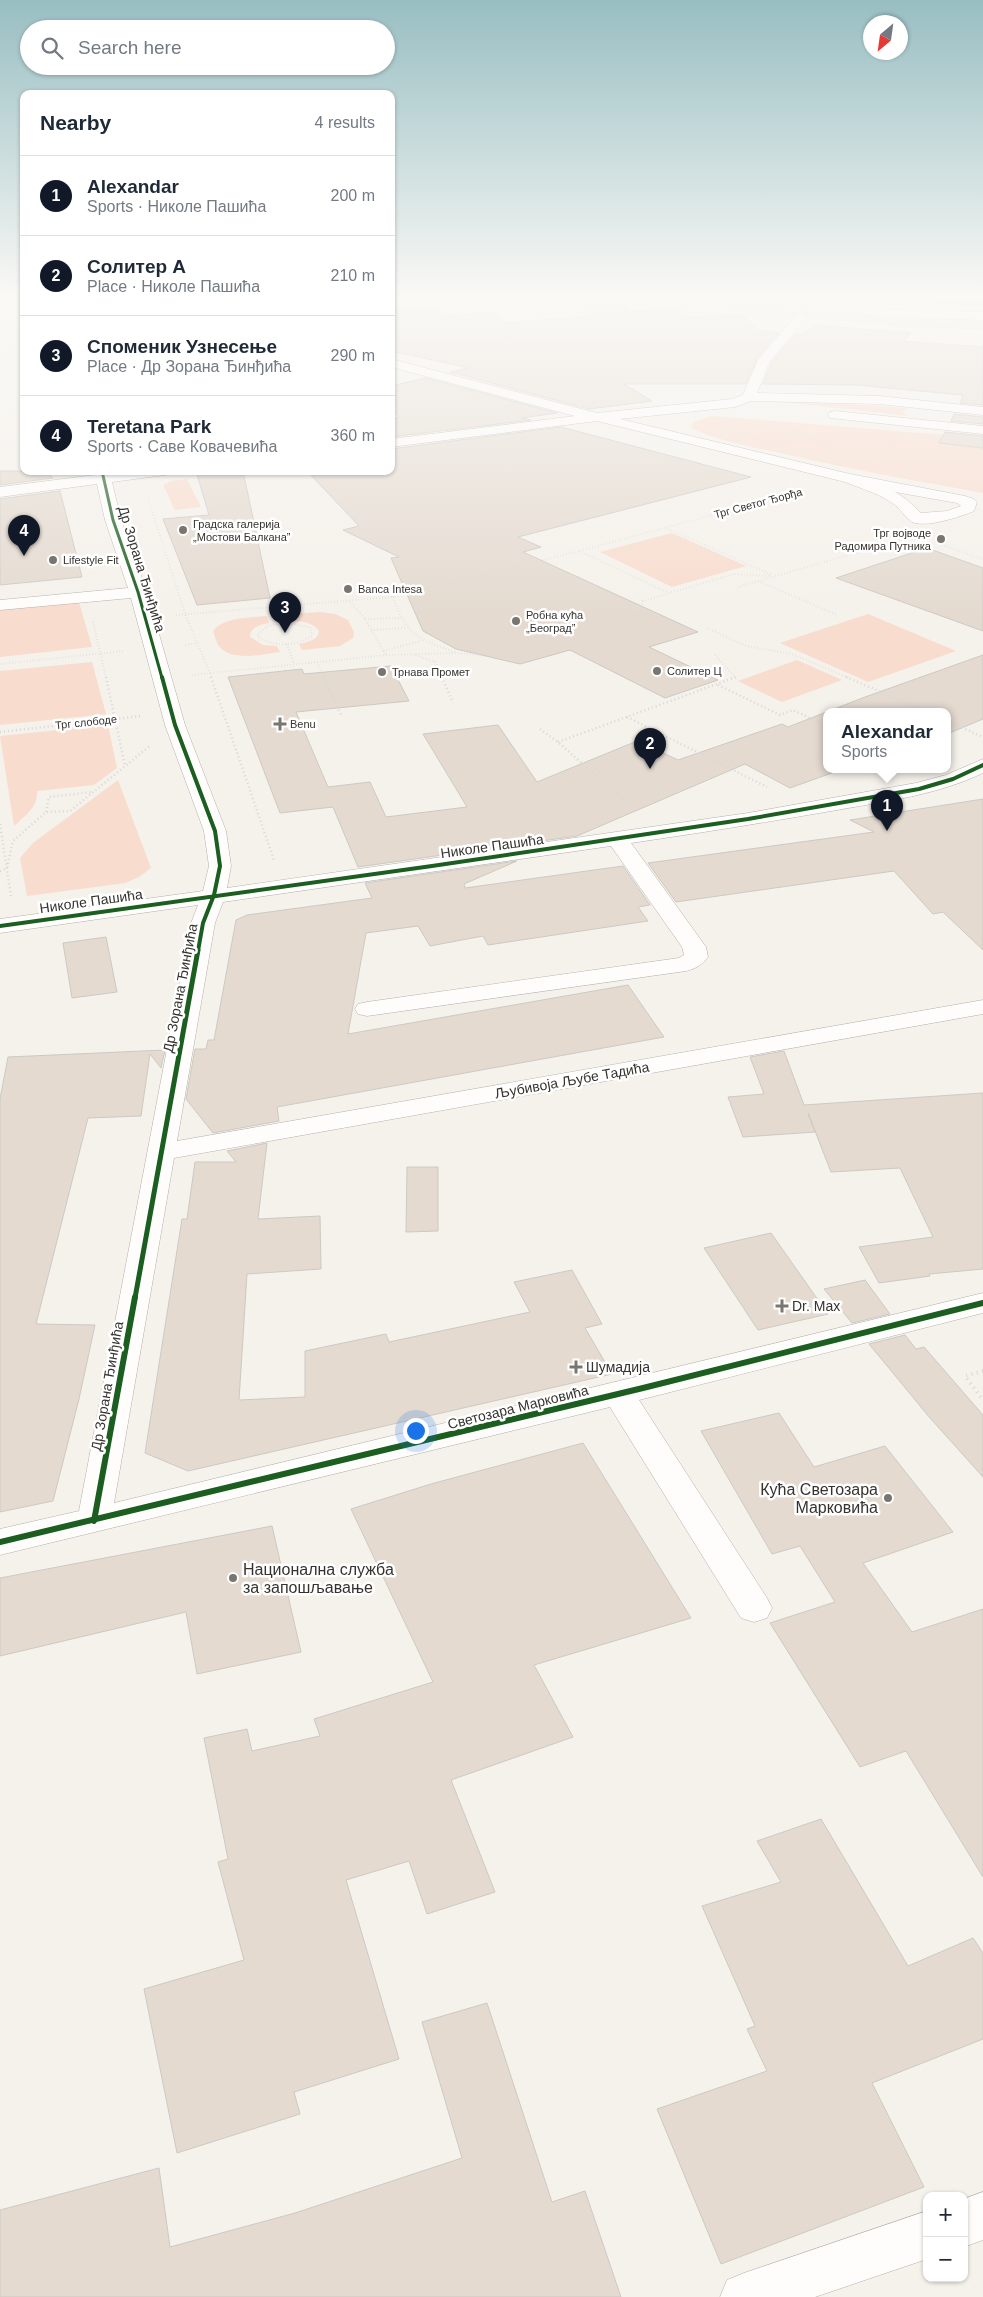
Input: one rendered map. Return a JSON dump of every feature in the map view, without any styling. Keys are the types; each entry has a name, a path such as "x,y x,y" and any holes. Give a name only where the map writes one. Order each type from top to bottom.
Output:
{"street":[{"path":"537,401 676,438 850,479 960,499 969,502 968,508 950,516 917,518 901,502 885,492 850,479"},
{"path":"735,403 739,401"},
{"path":"890,401 983,411"},
{"path":"395,442 598,417 735,403 983,430"},
{"path":"676,438 660,428 659,424 662,418 678,409"},
{"path":"0,492 138,475"},
{"name":"Др Зорана Ђинђића","path":"94,1521 203,923 214,895 220,866 215,831 174,719 138,592 113,520 105,480"},
{"path":"0,605 138,592"},
{"name":"Николе Пашића","path":"8,925 659,833 919,789 953,779 983,765"},
{"path":"367,1009 686,964 696,957 694,947 617,839"},
{"name":"Љубивоја Љубе Тадића","path":"162,1152 983,1007"},
{"name":"Светозара Марковића","path":"0,1542 618,1394 983,1303"},
{"path":"618,1394 754,1608"},
{"path":"968,2222 983,2216"},
{"path":"744,2297 923,2236"}],"path":[{"path":"105,480 144,485 152,516 185,614 210,673 275,861"},
{"path":"666,528 775,576"},
{"path":"738,587 906,539"},
{"path":"934,542 983,560"},
{"path":"579,551 669,594"},
{"path":"618,626 640,616 643,602 734,574 775,576"},
{"path":"757,581 837,615"},
{"path":"85,597 102,653 125,766"},
{"path":"393,597 399,618 406,628 422,641 458,653"},
{"path":"349,601 365,619 386,655"},
{"path":"275,607 281,623"},
{"path":"365,619 399,618"},
{"path":"281,623 303,625 312,632 308,638 287,644 268,642 258,637 262,628 281,623"},
{"path":"370,630 406,628"},
{"path":"707,628 746,646 792,654 919,708"},
{"path":"383,651 422,641"},
{"path":"287,644 294,664"},
{"path":"0,664 154,648"},
{"path":"162,679 386,655 458,653 520,658"},
{"path":"412,654 435,662 453,703"},
{"path":"558,742 737,678 715,655"},
{"path":"317,662 340,715"},
{"path":"718,685 780,715 793,710 823,724"},
{"path":"627,717 810,808"},
{"path":"46,812 70,811 125,766 174,719"},
{"path":"951,723 983,737"},
{"path":"540,729 558,742 659,833"},
{"path":"7,868 14,841 46,812 50,796 93,792"},
{"path":"0,824 7,868 8,925"},
{"path":"0,871 7,868"},
{"path":"983,1371 965,1376 983,1400"}],"shaded area":[{"path":"794,403 908,408 903,412 908,416"},
{"path":"712,416 983,438 983,493 752,447 726,441 691,428 693,422"},
{"path":"187,479 201,507 175,510 163,485 171,481"},
{"path":"672,533 746,566 672,587 600,552"},
{"path":"79,602 92,647 0,657 0,609"},
{"path":"320,612 335,614 348,620 354,632 353,638 340,646 302,650 299,644 314,639 319,631 310,624 291,621 288,614"},
{"path":"868,614 956,651 868,682 780,643"},
{"path":"267,616 269,623 254,628 250,637 263,645 277,646 280,652 248,656 231,654 224,651 218,644 213,631 218,626 231,620"},
{"path":"797,660 842,680 782,702 738,681"},
{"path":"92,662 106,714 0,725 0,671"},
{"path":"108,725 117,768 94,785 37,791 37,797 33,806 14,826 0,736"},
{"path":"118,780 151,868 139,877 125,883 27,896 20,858 33,843"}],"building":[{"path":"395,401 513,401 557,413 522,418 531,420 395,437 395,418 399,417 395,413"},
{"path":"560,401 650,401 589,409"},
{"path":"961,401 983,401 983,405 960,403"},
{"path":"954,414 983,417 983,424 951,421"},
{"path":"561,427 751,477 518,537 541,547 523,552 698,632 649,647 718,680 665,698 570,650 520,664 456,649 423,631 391,558 399,557 343,530 359,526 311,475 395,475 395,448"},
{"path":"945,432 983,436 983,448 939,443"},
{"path":"0,471 20,471 20,475 50,475 53,478 0,485"},
{"path":"197,475 244,475 270,598 197,605 163,519 209,515"},
{"path":"60,491 82,577 0,585 0,499"},
{"path":"927,548 983,568 983,631 836,578"},
{"path":"983,655 983,719 951,732 951,708 837,708"},
{"path":"391,666 409,701 296,712 328,787 370,782 386,817 467,807 423,734 498,725 537,782 637,741 678,760 782,724 788,727 823,713 823,773 832,773 790,788 745,764 577,836 358,867 333,807 280,813 228,677 302,669 304,674"},
{"path":"983,799 983,950 943,912 933,914 894,871 676,902 648,863 874,832 850,820"},
{"path":"517,861 464,884 465,888 623,866 650,905 638,907 648,921 488,945 483,936 430,946 418,926 366,933 348,1034 628,985 664,1037 277,1107 279,1121 213,1133 186,1099 195,1049 206,1049 208,1040 214,1040 236,920 247,915 372,898 365,883"},
{"path":"106,937 117,992 72,998 63,943"},
{"path":"165,1050 161,1068 150,1054 141,1116 88,1118 36,1324 95,1325 79,1399 53,1501 0,1512 0,1099 8,1057"},
{"path":"784,1051 804,1105 983,1093 983,1269 929,1274 930,1276 879,1283 859,1247 933,1237 900,1168 831,1172 808,1113 815,1132 743,1137 728,1097 764,1094 750,1057"},
{"path":"267,1143 258,1219 320,1216 321,1269 247,1274 239,1400 305,1397 305,1351 386,1334 389,1342 530,1312 514,1282 572,1270 602,1324 585,1328 612,1374 188,1471 145,1453 182,1219 187,1219 195,1162 236,1162 227,1151"},
{"path":"407,1167 438,1167 438,1231 406,1232"},
{"path":"771,1233 828,1314 758,1330 704,1248"},
{"path":"865,1280 890,1314 852,1323 824,1289"},
{"path":"905,1335 916,1349 924,1347 983,1415 983,1477 930,1418 869,1344"},
{"path":"779,1413 814,1467 885,1446 953,1532 863,1563 912,1632 983,1609 983,1877 906,1751 860,1767 770,1623 835,1602 800,1546 772,1554 701,1431"},
{"path":"583,1443 691,1618 534,1665 573,1737 451,1780 495,1892 427,1914 409,1861 346,1880 399,2059 294,2092 300,2114 177,2153 144,1989 244,1960 218,1862 228,1859 204,1738 247,1729 252,1751 320,1736 314,1719 433,1682 351,1509 431,1484"},
{"path":"272,1526 301,1652 197,1674 186,1612 0,1656 0,1578"},
{"path":"821,1819 908,1966 973,1938 983,1953 983,2039 872,2083 924,2187 721,2264 657,2109 767,2071 747,2029 755,2026 702,1906 781,1882 757,1841"},
{"path":"487,2003 552,2202 585,2191 621,2297 0,2297 0,2210 159,2168 170,2247 295,2213 462,2158 422,2022"}],"cycle path":[{"path":"94,1521 203,923 214,895 220,866 215,831 175,725 138,592 113,520 103,475"},
{"path":"0,926 432,866 748,819 919,789 953,779 983,765"},
{"path":"0,1542 643,1388 983,1303"}],"place":[{"name":"Градска галерија „Мостови Балкана”","path":"183,530"},
{"name":"Трг војводе Радомира Путника","path":"941,539"},
{"name":"Teretana Park","path":"24,556"},
{"name":"Lifestyle Fit","path":"53,560"},
{"name":"Banca Intesa","path":"348,589"},
{"name":"Робна кућа „Београд”","path":"516,621"},
{"name":"Споменик Узнесење","path":"285,633"},
{"name":"Солитер Ц","path":"657,671"},
{"name":"Трнава Промет","path":"382,672"},
{"name":"Benu","path":"280,724"},
{"name":"Солитер А","path":"650,769"},
{"name":"Alexandar","path":"887,831"},
{"name":"Dr. Max","path":"782,1306"},
{"name":"Шумадија","path":"576,1367"},
{"name":"Кућа Светозара Марковића","path":"888,1498"},
{"name":"Национална служба за запошљавање","path":"233,1578"}]}
